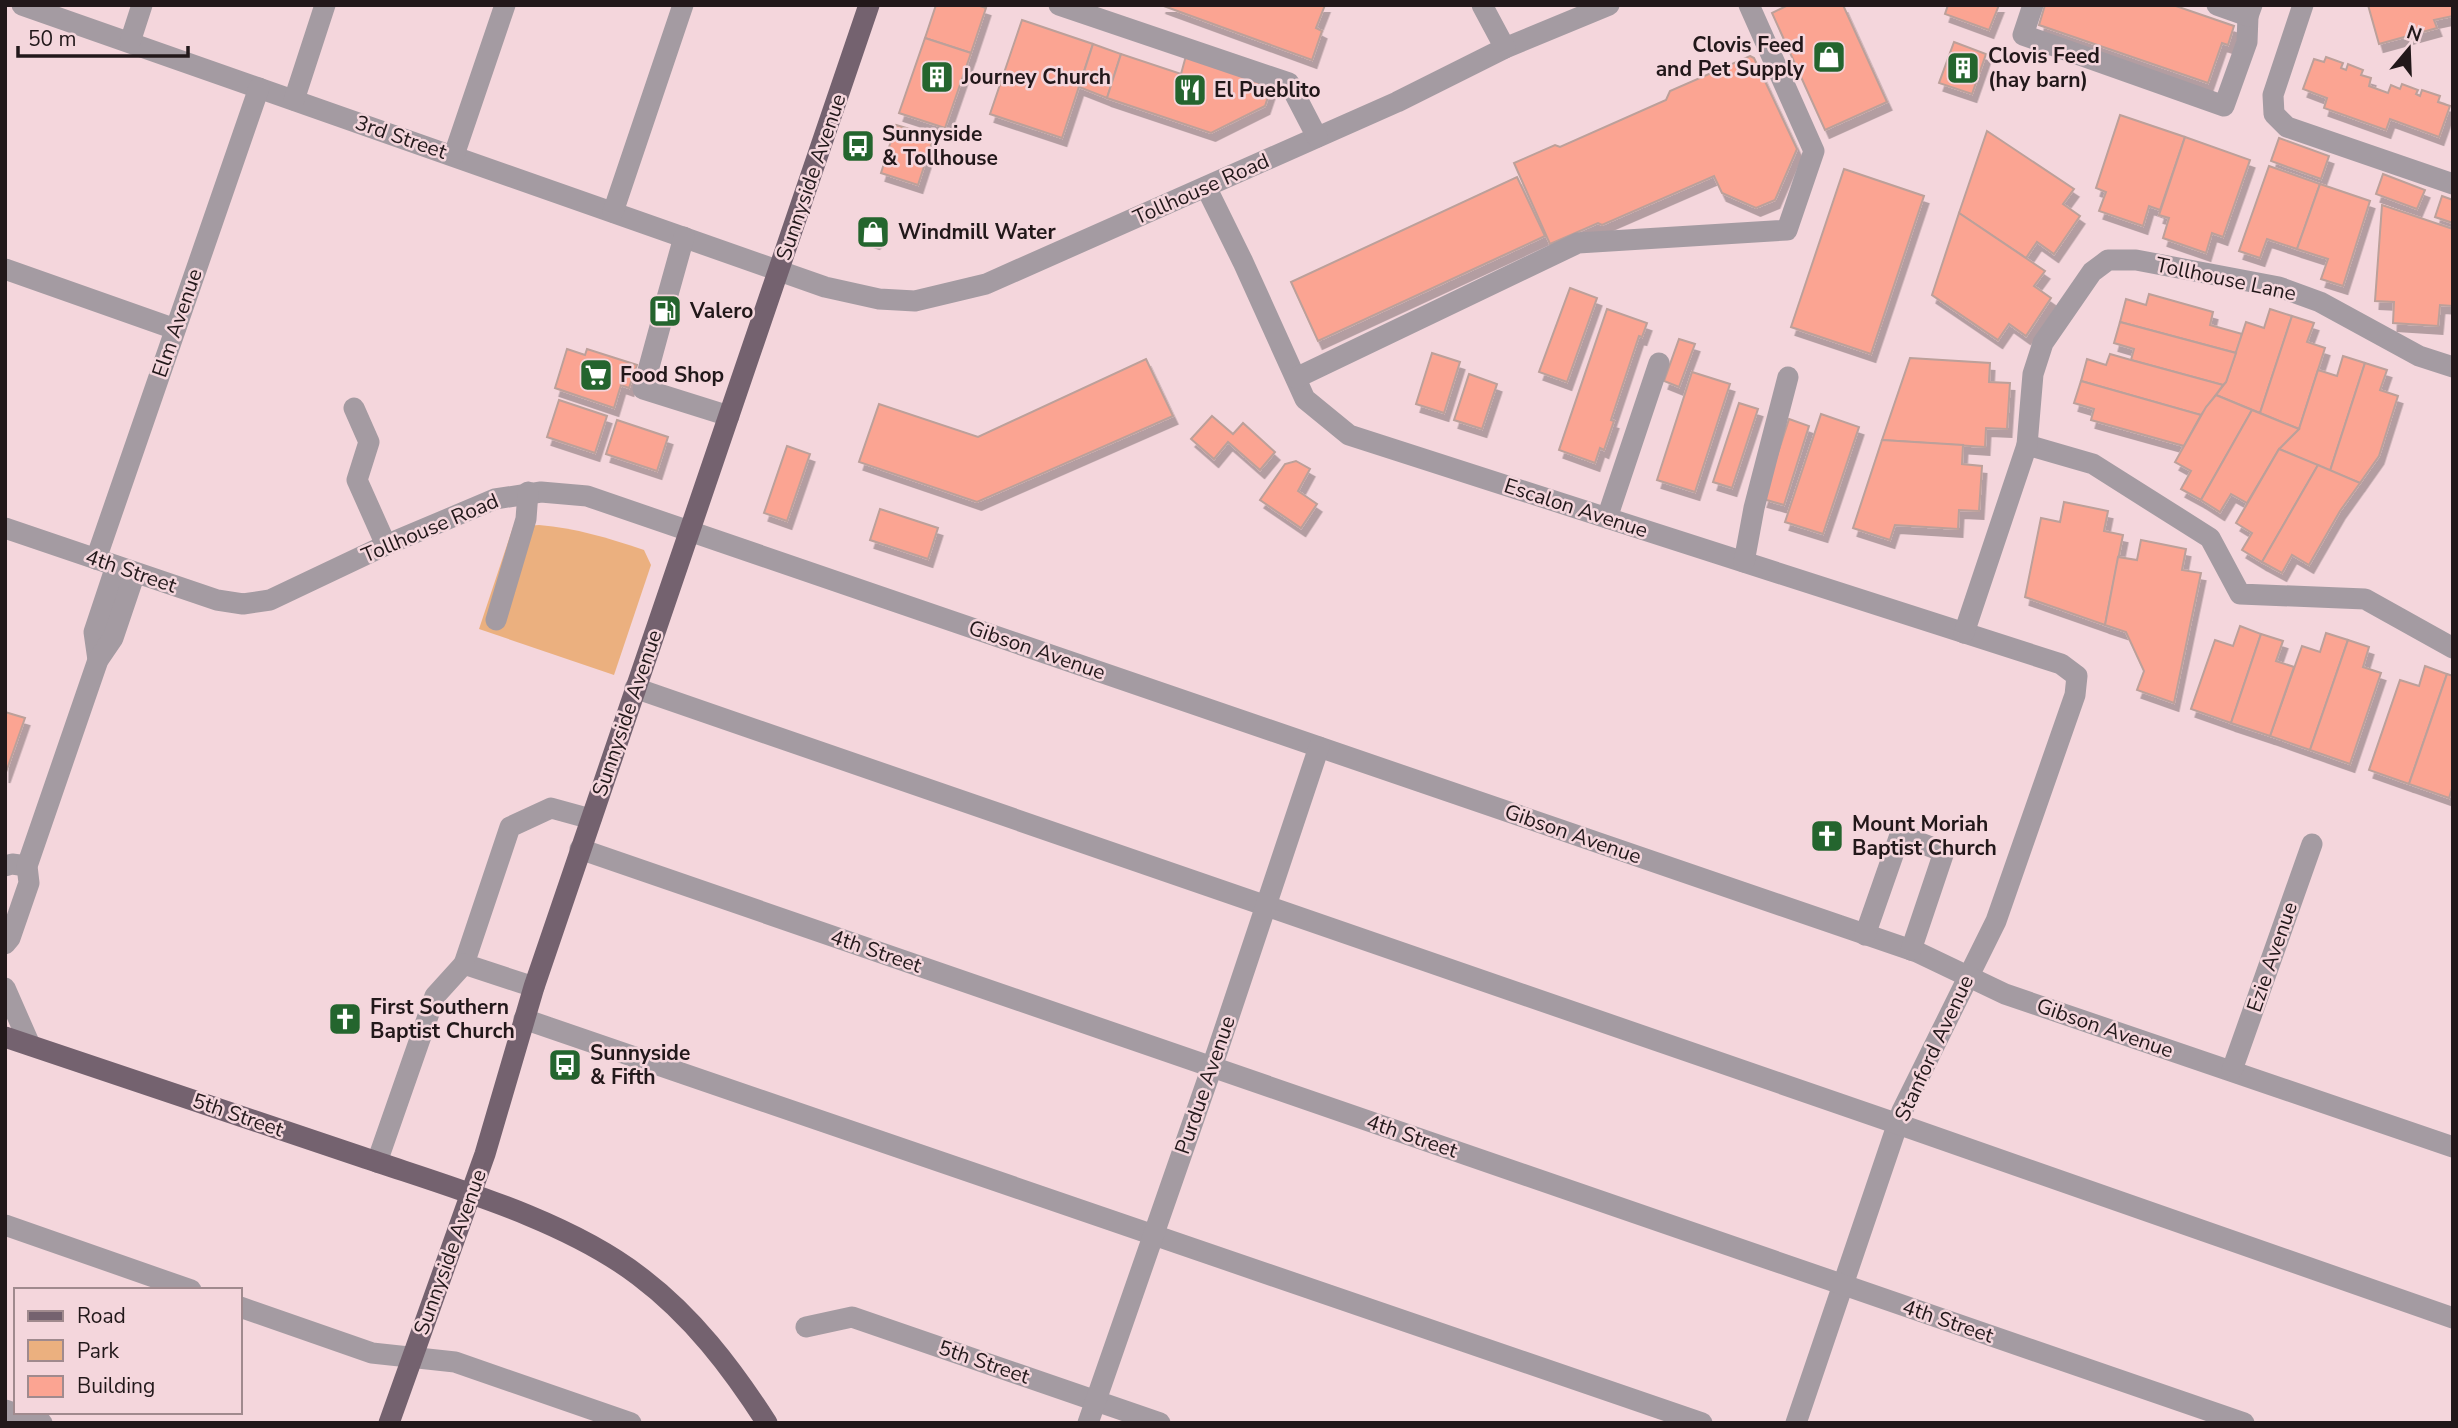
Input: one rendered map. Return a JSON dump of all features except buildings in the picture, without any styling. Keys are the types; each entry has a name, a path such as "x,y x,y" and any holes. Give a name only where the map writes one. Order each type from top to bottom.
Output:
{"main road":[{"name":"Sunnyside Avenue","path":"389,1423 471,1195 534,987 580,849 869,5"},
{"name":"5th Street","path":"5,1037 471,1195 537,1220 587,1243 638,1275 688,1317 737,1377 767,1423"}],"street":[{"name":"3rd Street","path":"22,5 779,270"},
{"path":"130,42 142,5"},
{"path":"294,100 326,5"},
{"path":"454,155 505,5"},
{"path":"613,212 683,5"},
{"path":"1059,5 1289,83 1317,137"},
{"path":"1482,5 1506,48"},
{"name":"Tollhouse Road","path":"779,270 836,290 879,299 915,301 986,284 1407,97 1506,48 1609,5"},
{"path":"1296,377 1578,243 1787,230 1814,151 1749,5"},
{"path":"2033,5 2023,35 2224,106 2247,42 2250,11 2217,5"},
{"path":"2303,5 2273,95 2274,114 2287,127 2453,184"},
{"name":"Elm Avenue","path":"27,866 98,660 94,632 116,566 175,329 259,88"},
{"name":"Escalon Avenue","path":"1206,187 1306,399 1349,435 2061,664 2077,676"},
{"path":"667,298 684,237"},
{"name":"Tollhouse Lane","path":"2027,445 2033,374 2043,343 2092,272 2108,260 2136,260 2279,287 2320,302 2420,356 2453,367"},
{"path":"5,269 175,329"},
{"path":"661,323 643,389 729,416"},
{"path":"1607,518 1658,363"},
{"path":"1744,562 1754,508 1788,377"},
{"path":"354,408 369,442 357,480 386,545"},
{"path":"1964,633 2027,445 2092,464 2210,538 2240,594 2365,599 2453,648"},
{"name":"Tollhouse Road","path":"258,603 495,499 528,492 555,491 587,496 689,531"},
{"path":"496,620 526,519 528,492"},
{"name":"4th Street","path":"5,528 217,600 258,603"},
{"name":"Gibson Avenue","path":"689,531 1911,950 2005,994 2453,1147"},
{"name":"Stanford Avenue","path":"1796,1423 1898,1124 1996,921 2075,695 2077,676"},
{"path":"635,688 2453,1318"},
{"name":"Purdue Avenue","path":"1088,1423 1212,1067 1319,747"},
{"path":"376,1162 435,996 464,964 510,827 551,808 591,819"},
{"path":"1865,934 1900,835 1944,852 1911,950"},
{"name":"Ezie Avenue","path":"2232,1070 2312,844"},
{"name":"4th Street","path":"580,849 2244,1423"},
{"path":"5,866 27,866 29,883 10,938 5,944"},
{"path":"464,964 534,987"},
{"path":"5,988 30,1045"},
{"path":"524,1019 1702,1423"},
{"path":"5,1225 185,1288"},
{"path":"242,1308 372,1353 455,1362 631,1423"},
{"name":"5th Street","path":"806,1327 852,1317 1160,1423"},
{"path":"16,1414 42,1423"}],"green space":[{"path":"539,525 592,534 644,550 651,565 614,675 479,629 513,527"}],"place":[{"name":"Clovis Feed and Pet Supply","path":"1829,57"},
{"name":"Clovis Feed (hay barn)","path":"1963,68"},
{"name":"Journey Church","path":"937,77"},
{"name":"El Pueblito","path":"1190,90"},
{"name":"Sunnyside & Tollhouse","path":"858,146"},
{"name":"Windmill Water","path":"873,232"},
{"name":"Valero","path":"665,311"},
{"name":"Food Shop","path":"596,375"},
{"name":"Mount Moriah Baptist Church","path":"1827,836"},
{"name":"First Southern Baptist Church","path":"345,1019"},
{"name":"Sunnyside & Fifth","path":"565,1065"}]}
